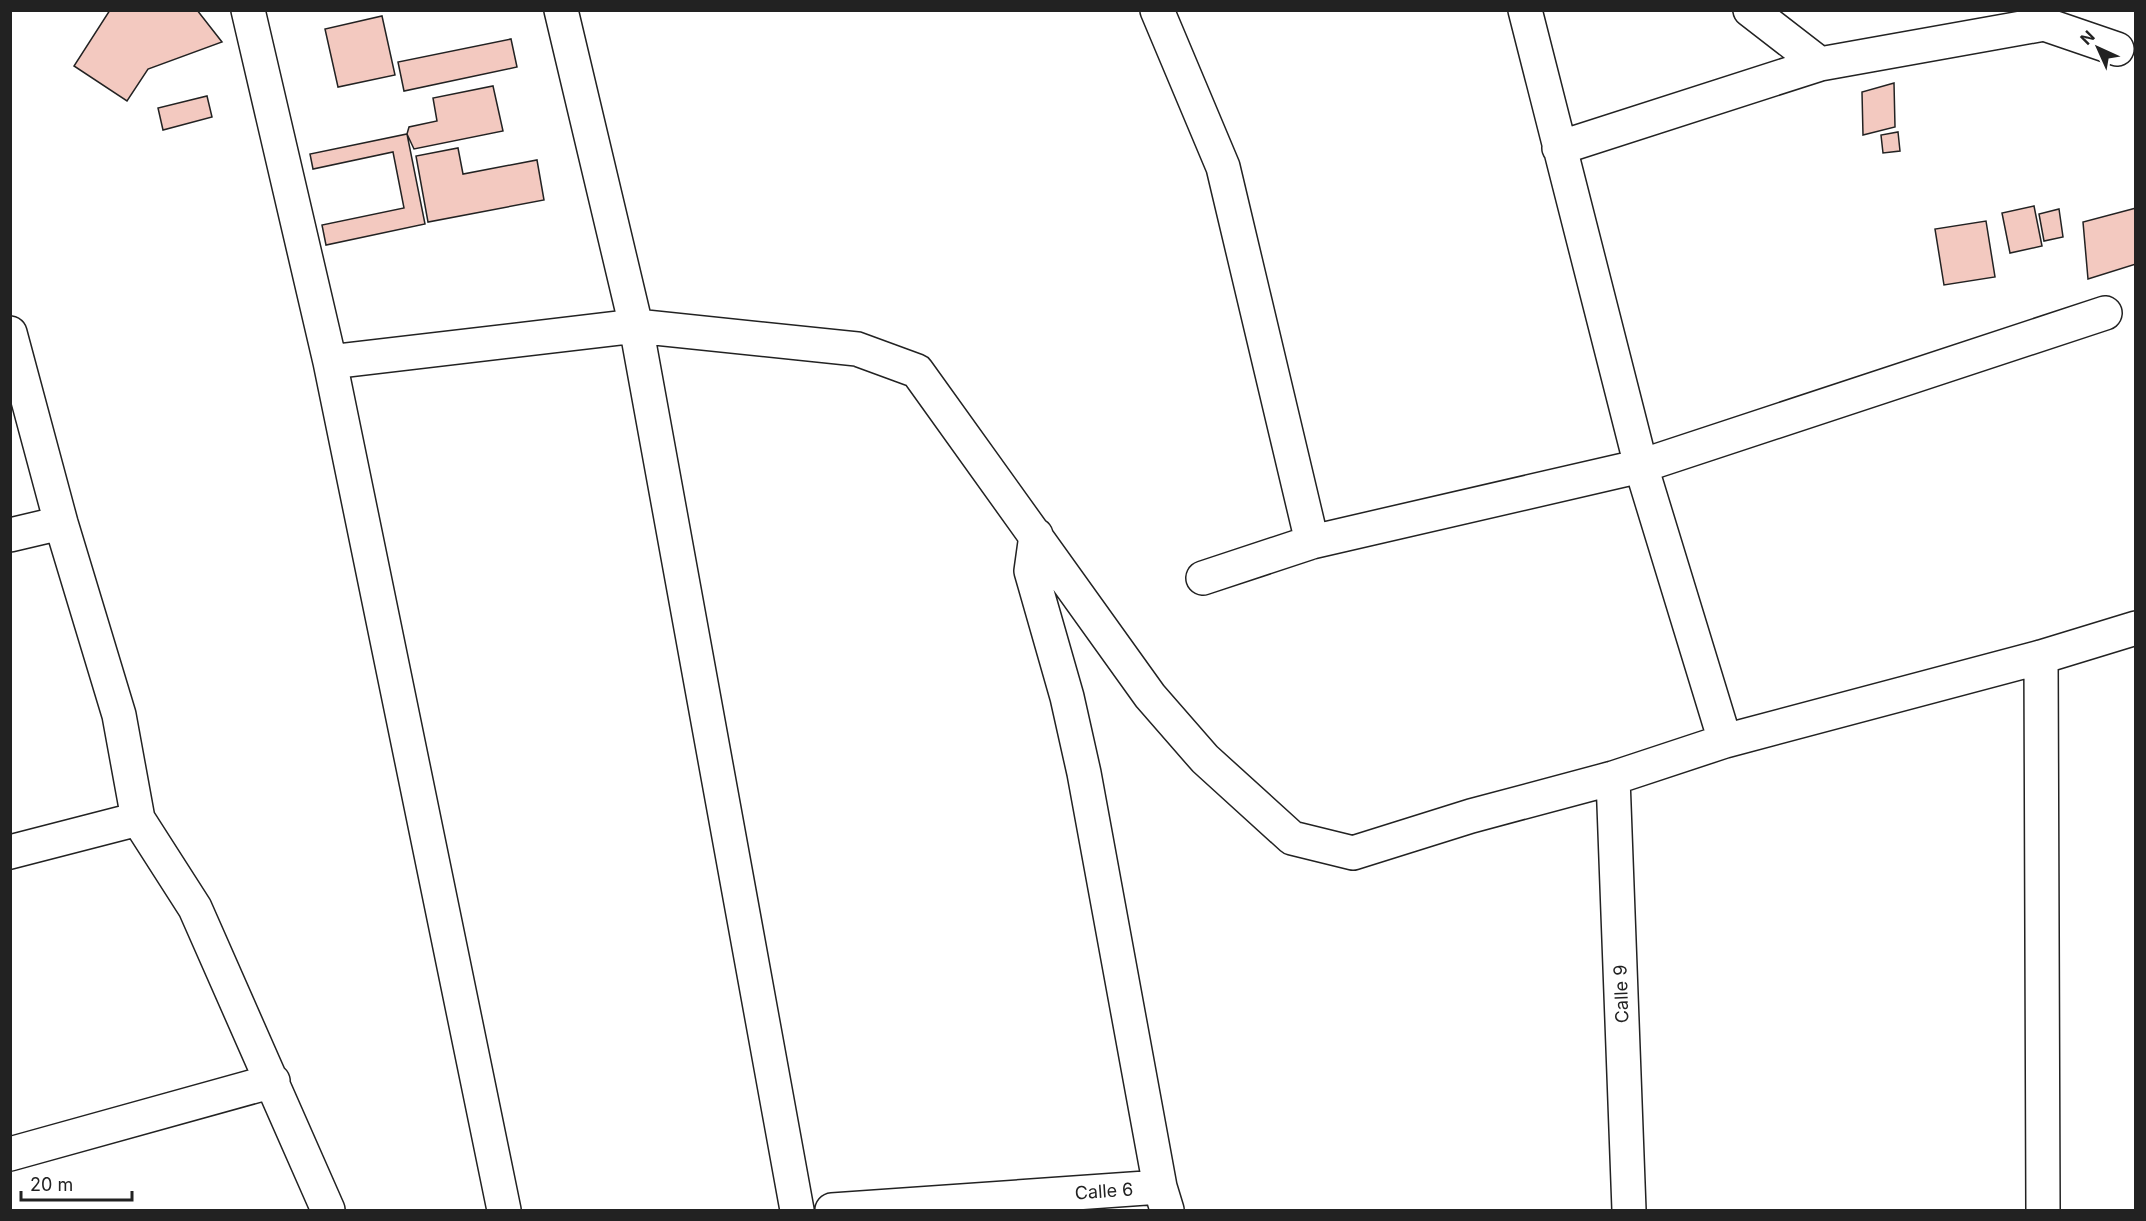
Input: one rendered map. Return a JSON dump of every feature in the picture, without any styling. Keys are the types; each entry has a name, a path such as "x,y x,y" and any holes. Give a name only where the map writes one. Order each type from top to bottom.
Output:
{"street":[{"path":"248,10 330,362 504,1210"},
{"path":"561,10 636,326 797,1210"},
{"path":"1157,10 1223,167 1312,542"},
{"path":"1525,10 1641,466 1725,741"},
{"path":"1750,10 1820,64"},
{"path":"1559,148 1820,64 2044,24 2117,49"},
{"path":"1203,578 1312,542 1641,466 2105,313"},
{"path":"330,362 636,326 857,349 917,370 1150,696 1205,759 1292,838 1353,853 1471,816 1612,778 1725,741 2042,657 2136,628"},
{"path":"10,333 61,524 119,715 138,819 195,908 328,1210"},
{"path":"10,535 61,524"},
{"path":"1036,535 1031,571 1067,697 1084,773 1163,1199"},
{"path":"2042,657 2043,1210"},
{"name":"Calle 9","path":"1612,778 1629,1210"},
{"path":"10,852 138,819"},
{"path":"10,1154 273,1081"},
{"name":"Calle 6","path":"832,1210 1163,1199"}],"building":[{"path":"110,10 197,10 222,42 148,69 127,101 74,66"},
{"path":"382,16 395,75 338,87 325,29"},
{"path":"511,39 517,67 404,91 398,62"},
{"path":"1894,83 1895,127 1863,135 1862,92"},
{"path":"493,86 503,131 414,149 407,134 409,127 437,121 433,98"},
{"path":"207,96 212,117 163,130 158,108"},
{"path":"1898,132 1900,151 1883,153 1881,135"},
{"path":"407,134 425,224 326,245 322,225 404,208 393,152 313,169 310,154"},
{"path":"458,148 463,174 537,160 544,200 428,222 416,156"},
{"path":"2034,206 2042,246 2010,253 2002,213"},
{"path":"2136,208 2136,264 2088,279 2083,222"},
{"path":"2059,209 2063,237 2044,241 2039,214"},
{"path":"1986,221 1995,277 1944,285 1935,229"}]}
